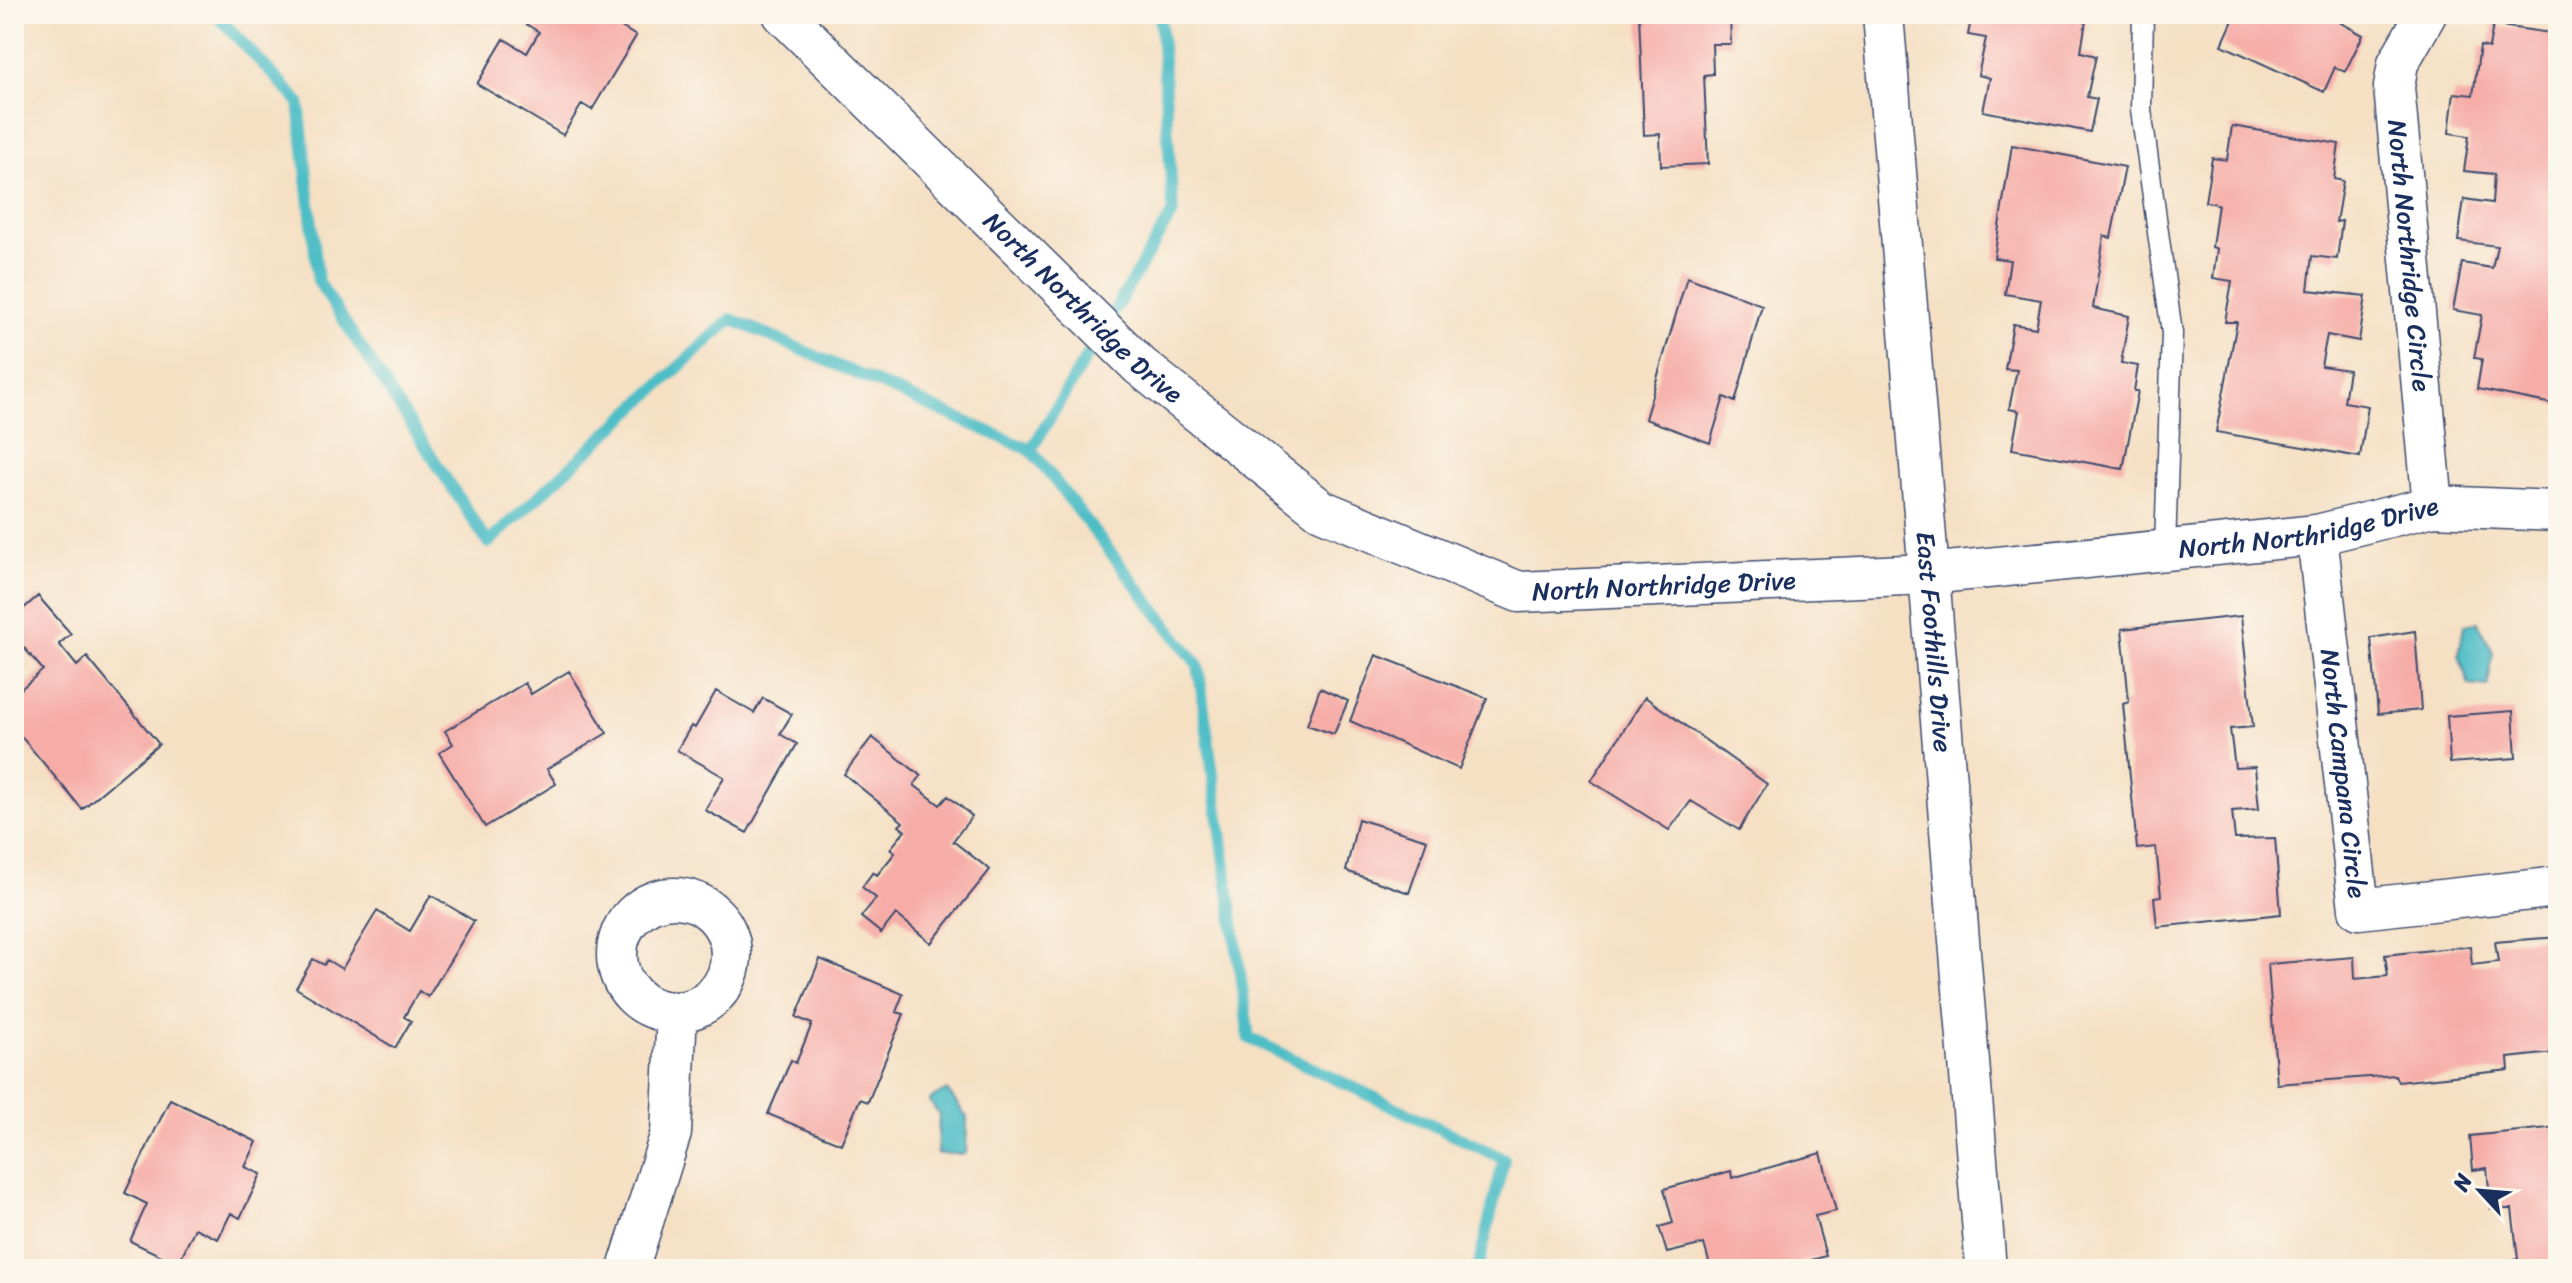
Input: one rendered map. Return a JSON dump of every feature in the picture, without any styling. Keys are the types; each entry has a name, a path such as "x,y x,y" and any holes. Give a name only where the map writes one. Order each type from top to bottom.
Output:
{"street":[{"name":"North Northridge Drive","path":"783,14 1140,366 1321,510 1519,592 1928,574 2317,535 2433,506 2558,511"},
{"name":"East Foothills Drive","path":"1883,14 1986,1269"},
{"name":"North Northridge Circle","path":"2426,14 2398,63 2394,87 2433,506"},
{"name":"North Campana Circle","path":"2317,535 2359,909 2558,887"},
{"path":"628,1269 671,1133 677,1012"}],"lane":[{"path":"2143,14 2141,110 2172,333 2165,549"}],"water":[{"path":"2478,622 2493,652 2488,687 2469,685 2459,655 2464,625"},
{"path":"947,1090 967,1117 966,1154 937,1154 939,1115 929,1100"}],"building":[{"path":"510,14 600,14 636,36 592,110 582,104 563,135 477,84 504,39 527,53 539,32"},
{"path":"1639,14 1730,14 1731,44 1712,44 1713,74 1704,75 1708,164 1661,166 1660,134 1644,135"},
{"path":"1972,14 2087,14 2081,52 2096,56 2087,97 2097,99 2090,132 1983,111 1990,78 1978,75 1986,38 1968,35"},
{"path":"2223,14 2342,14 2339,22 2363,35 2345,72 2335,67 2324,92 2222,45 2234,18"},
{"path":"2493,25 2558,34 2558,405 2477,389 2482,359 2474,358 2482,315 2453,310 2462,263 2492,268 2497,246 2458,241 2464,199 2492,203 2494,174 2464,171 2469,136 2449,133 2454,93 2473,95 2480,46 2489,48"},
{"path":"2232,126 2339,144 2334,179 2343,181 2336,222 2342,221 2337,259 2312,256 2308,290 2366,296 2359,341 2327,335 2321,366 2349,370 2344,402 2368,406 2360,457 2216,432 2237,322 2225,322 2232,281 2213,278 2217,249 2212,247 2218,204 2205,202 2212,158 2227,160"},
{"path":"2012,145 2125,167 2111,238 2104,236 2093,308 2129,316 2121,363 2138,366 2134,391 2138,391 2123,469 2012,449 2019,411 2009,409 2017,370 2005,369 2013,324 2036,328 2041,300 2005,294 2010,260 1994,258"},
{"path":"1687,277 1762,305 1735,402 1724,397 1710,443 1645,419"},
{"path":"38,596 71,634 59,644 77,666 87,657 159,744 82,809 14,728 14,695 43,670 14,636 14,617"},
{"path":"2241,616 2253,727 2230,729 2235,768 2255,767 2259,809 2232,811 2235,839 2275,838 2281,914 2157,927 2154,897 2161,896 2156,847 2137,849 2123,704 2129,702 2122,629"},
{"path":"2415,631 2421,710 2378,714 2371,638"},
{"path":"1376,655 1487,698 1459,769 1350,721"},
{"path":"569,671 607,733 547,769 556,784 485,827 439,753 453,744 445,731 525,683 531,694"},
{"path":"1320,688 1348,701 1334,734 1307,725"},
{"path":"716,691 754,713 763,698 792,714 780,734 797,744 747,833 705,810 724,777 677,750 691,726 695,728"},
{"path":"1645,697 1767,784 1739,830 1691,801 1669,830 1591,781"},
{"path":"2513,711 2516,758 2450,763 2447,716"},
{"path":"872,737 921,776 914,785 940,805 948,796 972,816 953,841 990,870 931,943 896,914 881,933 861,917 876,898 862,887 873,872 877,875 895,853 890,849 905,831 899,826 903,822 844,774"},
{"path":"1358,819 1427,840 1409,893 1346,871"},
{"path":"431,895 474,921 428,997 419,991 404,1017 411,1021 395,1048 296,988 313,959 324,965 327,960 342,969 377,911 410,931"},
{"path":"2558,937 2558,1070 2554,1053 2508,1058 2509,1070 2398,1082 2395,1075 2277,1084 2268,964 2354,957 2355,979 2388,976 2385,955 2470,946 2472,965 2498,962 2495,942"},
{"path":"820,959 903,994 896,1012 904,1014 868,1102 860,1099 841,1144 768,1114 791,1060 796,1063 812,1024 796,1017"},
{"path":"170,1099 257,1142 245,1167 261,1174 240,1218 231,1213 218,1239 195,1228 178,1264 130,1241 147,1204 125,1193"},
{"path":"2558,1127 2558,1269 2507,1269 2506,1261 2518,1259 2512,1209 2491,1209 2487,1168 2473,1170 2470,1136"},
{"path":"1821,1153 1836,1211 1815,1216 1826,1256 1780,1269 1711,1269 1704,1244 1667,1253 1659,1227 1673,1223 1664,1189 1731,1171 1732,1178"}],"waterway":[{"path":"215,14 299,102 318,281 488,543 731,319 1031,450"},
{"path":"1160,14 1173,212 1031,450 1198,665 1249,1038 1504,1159 1478,1269"}]}
